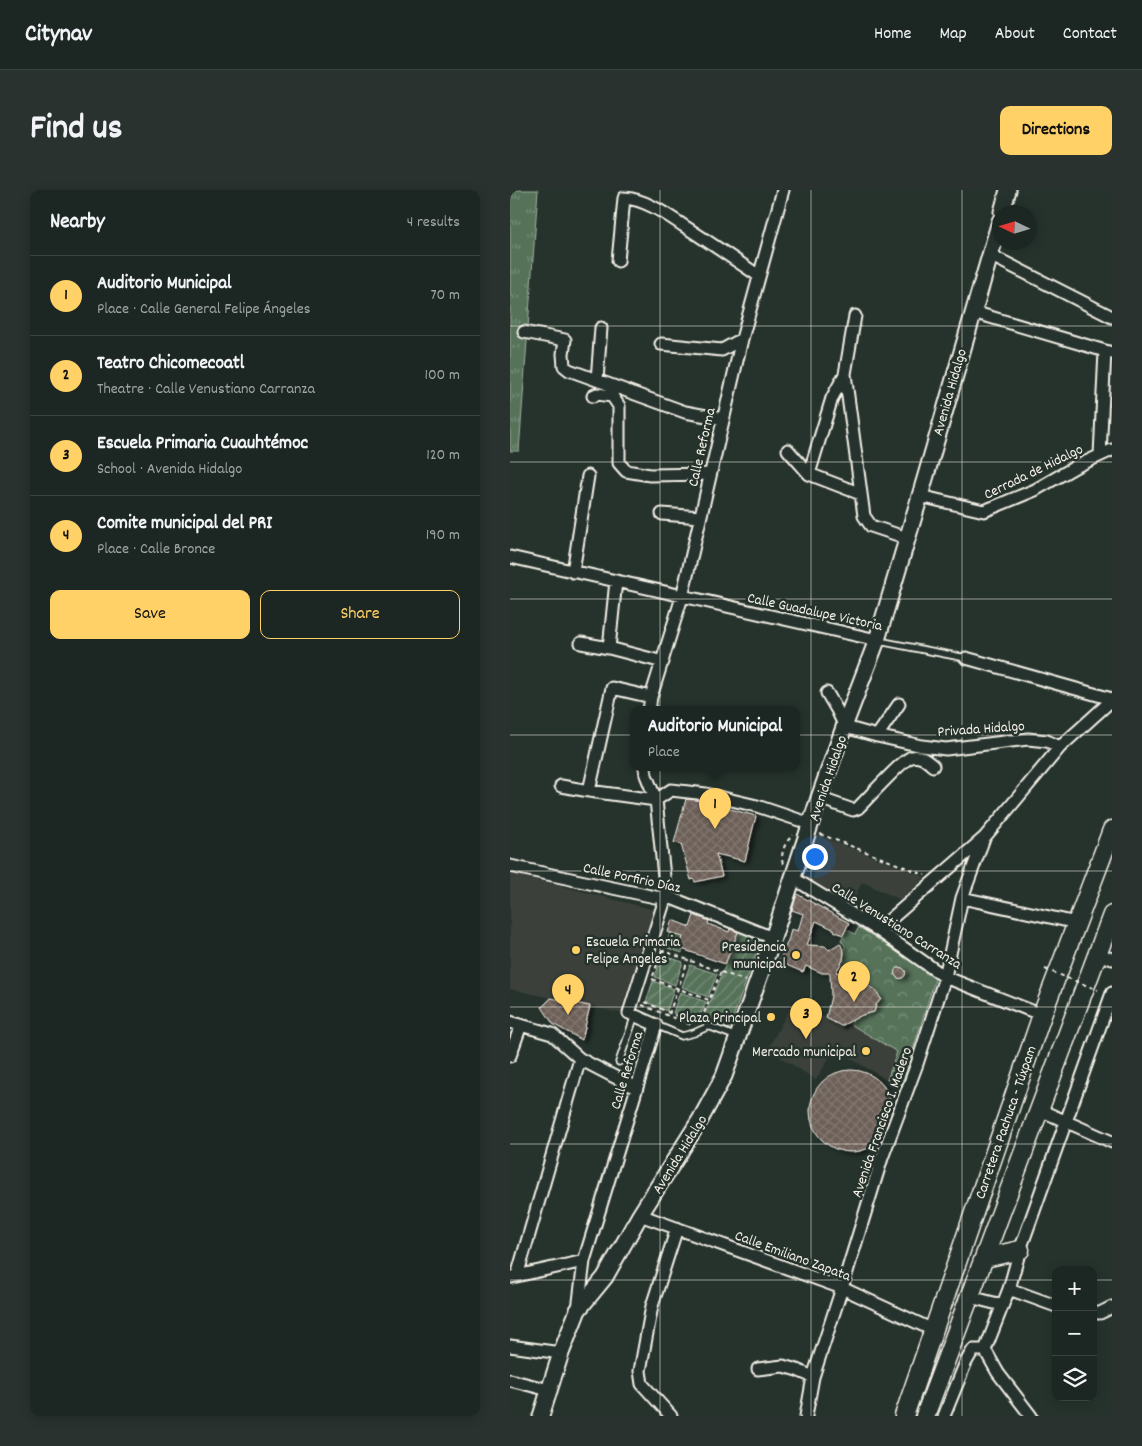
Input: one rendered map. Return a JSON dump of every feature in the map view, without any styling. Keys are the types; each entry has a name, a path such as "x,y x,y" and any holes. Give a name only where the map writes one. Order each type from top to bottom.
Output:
{"main road":[{"name":"Carretera Pachuca - Túxpam","path":"904,1416 1042,1015 1112,830"},
{"name":"Carretera Pachuca - Túxpam","path":"925,1416 1040,1110 1104,957 1112,915"},
{"path":"985,1258 1020,1250"}],"street":[{"name":"Calle Reforma","path":"650,706 682,597 742,339 783,190"},
{"path":"1004,205 1008,190"},
{"path":"618,261 624,198 632,198 661,211 759,276"},
{"name":"Avenida Hidalgo","path":"541,1416 561,1353 578,1310 605,1276 640,1215 700,1120 724,1076 773,938 819,798 876,640 992,248"},
{"path":"990,255 1112,317"},
{"path":"972,312 1108,352"},
{"path":"855,316 845,374 864,516 871,526 906,538"},
{"path":"597,380 601,328"},
{"path":"524,332 565,340 564,366 569,370 685,412 723,418"},
{"path":"660,344 722,350 742,339"},
{"name":"Cerrada de Hidalgo","path":"1100,455 1108,352"},
{"path":"809,474 832,398 845,374"},
{"path":"592,396 597,394 612,396 619,406 619,463 626,471 650,475 710,474"},
{"path":"788,450 809,474 861,494"},
{"name":"Cerrada de Hidalgo","path":"920,496 984,511 1035,490 1075,467 1112,450"},
{"path":"573,572 588,476"},
{"path":"662,514 700,517"},
{"name":"Calle Guadalupe Victoria","path":"510,557 876,640"},
{"path":"609,648 616,581"},
{"path":"581,643 663,662"},
{"name":"Calle Guadalupe Victoria","path":"966,658 1112,700"},
{"path":"589,791 612,688 651,697"},
{"path":"827,694 837,710 844,727"},
{"path":"878,930 984,838 1060,747 1112,700"},
{"path":"878,736 899,704"},
{"name":"Privada Hidalgo","path":"844,727 922,746 946,749 1028,738 1047,740 1060,747"},
{"path":"819,798 853,810 858,808 901,763 912,757 924,758 934,766"},
{"name":"Calle Reforma","path":"578,1310 584,1262 656,1025 629,1013 666,896 656,800 645,771"},
{"path":"561,786 656,800 671,790 706,794 757,806 810,827"},
{"name":"Avenida Francisco I. Madero","path":"806,1416 813,1377 882,1158 917,1064 945,977 962,898 984,838"},
{"name":"Calle Porfirio Díaz","path":"510,866 655,897 666,896 773,938"},
{"name":"Calle Venustiano Carranza","path":"793,878 878,930 945,977 1042,1015"},
{"path":"962,898 1077,923"},
{"path":"985,1350 1009,1289 1020,1250 1112,993"},
{"path":"510,1056 516,1023 552,1034 580,1059 636,1088"},
{"path":"580,1059 514,1276 584,1262"},
{"path":"1040,1110 1112,1142"},
{"name":"Calle Emiliano Zapata","path":"640,1215 842,1288 934,1330"},
{"path":"671,1416 642,1384 640,1370 652,1306 677,1228"},
{"path":"1009,1289 1052,1305"},
{"path":"970,1297 1002,1305"},
{"path":"1097,1313 1112,1308"},
{"path":"510,1346 561,1353"},
{"path":"944,1416 966,1362 973,1350 985,1350"},
{"path":"985,1350 998,1373 1031,1416"},
{"path":"758,1369 783,1366 813,1377"},
{"path":"510,1380 549,1390"}],"lane":[{"name":"Calle Guadalupe Victoria","path":"876,640 966,658"},
{"path":"619,1062 635,1015"},
{"path":"656,1025 682,1036 711,1026 738,1037"}],"path":[{"path":"810,827 937,879"},
{"path":"650,977 658,949 748,982"},
{"path":"662,950 652,979 709,1000"},
{"path":"669,1014 688,960"},
{"path":"1044,969 1098,990"},
{"path":"647,995 644,1003 699,1026 721,971"},
{"path":"640,1004 669,1014 700,1029"}],"shaded area":[{"path":"815,834 925,877 901,900 862,882 851,906 811,883 816,867 806,862"},
{"name":"Escuela Primaria Felipe Angeles","path":"510,873 655,910 620,1013 510,989"},
{"path":"790,1008 814,1021 818,1014 846,1030 850,1024 897,1052 887,1080 835,1049 837,1044 816,1080 768,1049"}],"green space":[{"path":"510,190 538,190 519,451 510,451"},
{"path":"859,927 936,976 901,1088 887,1080 897,1052 850,1024 858,1017 875,1012 881,999 870,984 853,974 840,970 845,946 841,940 846,929 855,934"},
{"path":"741,928 762,937 729,1029 703,1019"},
{"path":"670,933 683,937 679,948 683,949 682,953 665,947"},
{"path":"662,955 683,962 675,985 655,977"},
{"path":"690,965 717,974 708,997 682,987"},
{"path":"653,981 674,989 667,1011 646,1002"},
{"path":"680,992 706,1002 697,1023 673,1013"},
{"path":"846,1081 858,1081 869,1086 877,1094 882,1105 880,1123 869,1136 858,1141 846,1141 835,1136 827,1128 822,1117 822,1105 827,1094 835,1086"}],"building":[{"path":"686,799 756,816 745,861 716,854 722,876 695,882 694,879 691,880 681,844 674,843"},
{"path":"797,894 849,923 843,935 816,921 807,945 825,946 829,950 840,943 844,952 843,960 836,972 861,980 876,991 881,999 876,1005 874,1012 862,1015 841,1026 826,1018 831,996 830,973 822,973 806,966 803,972 779,962 791,929 798,931 803,914 792,910"},
{"path":"694,915 709,921 708,924 729,932 730,929 738,932 725,964 679,948 683,937 668,932 672,920 690,927"},
{"path":"900,967 906,973 900,979 894,973"},
{"path":"551,998 590,1006 582,1040 553,1024 542,1007"},
{"path":"843,1070 859,1070 874,1077 885,1088 892,1103 889,1127 880,1140 859,1152 843,1152 828,1145 817,1134 810,1119 810,1103 817,1088 828,1077"}],"place":[{"name":"Auditorio Municipal","path":"715,829"},
{"name":"Escuela Primaria Felipe Angeles","path":"576,950"},
{"name":"Presidencia municipal","path":"796,955"},
{"name":"Teatro Chicomecoatl","path":"854,1002"},
{"name":"Comite municipal del PRI","path":"568,1015"},
{"name":"Plaza Principal","path":"771,1017"},
{"name":"Escuela Primaria Cuauhtémoc","path":"806,1039"},
{"name":"Mercado municipal","path":"866,1051"}]}
